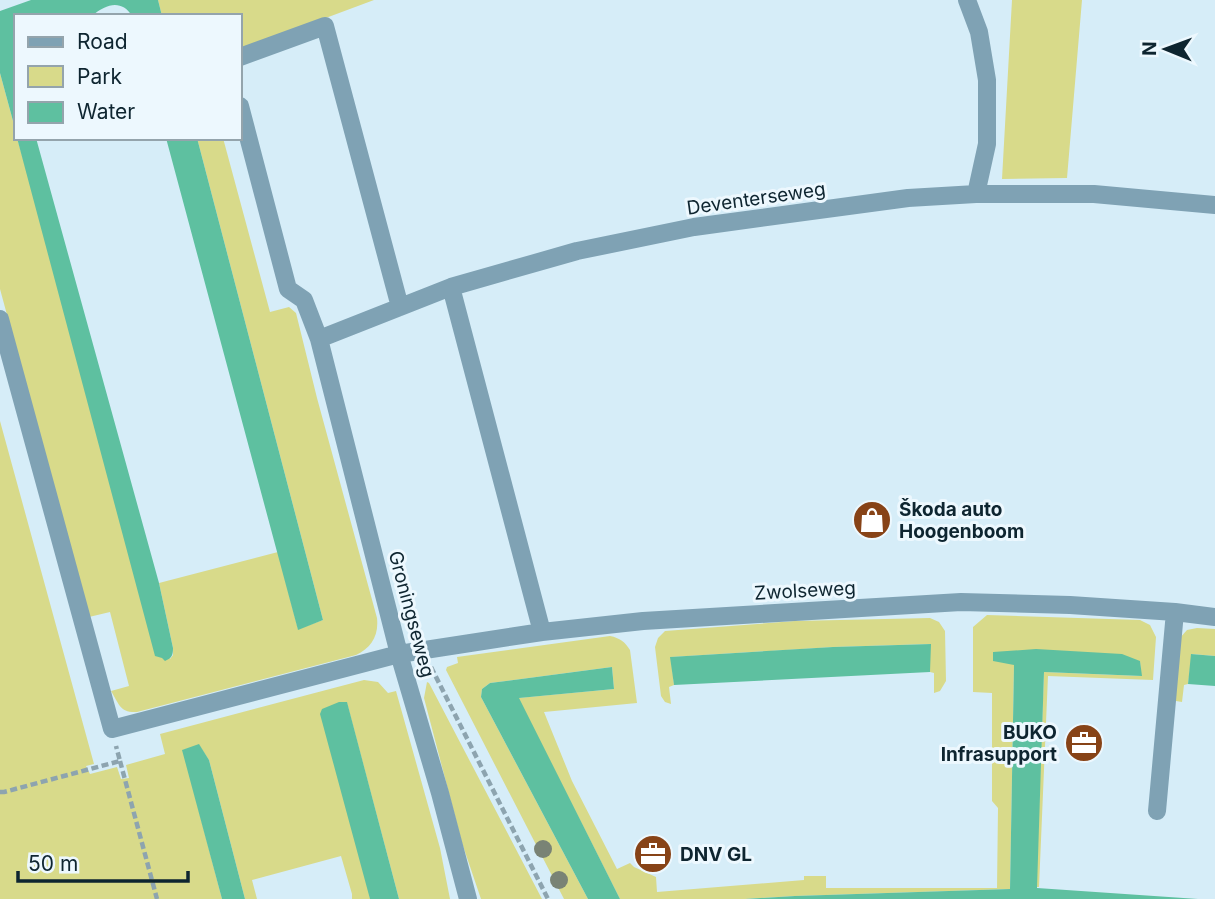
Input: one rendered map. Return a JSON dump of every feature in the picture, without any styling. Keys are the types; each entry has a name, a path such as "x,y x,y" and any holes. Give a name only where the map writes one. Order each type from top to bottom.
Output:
{"street":[{"path":"967,0 979,32 987,80 987,144 976,194"},
{"path":"242,56 325,26 400,307"},
{"name":"Groningseweg","path":"242,114 288,289 304,300 319,339 400,654 468,899"},
{"name":"Deventerseweg","path":"319,339 451,288 577,251 694,227 908,198 976,194 1094,194 1215,205"},
{"path":"451,288 542,632"},
{"path":"0,319 112,729"},
{"name":"Zwolseweg","path":"112,729 400,654 542,632 643,621 961,602 1070,605 1215,617"},
{"path":"1157,811 1175,612"}],"path":[{"name":"Groningseweg","path":"422,650 548,899"},
{"path":"112,729 157,899"},
{"path":"0,792 120,761"}],"green space":[{"path":"158,0 374,0 242,49 242,14 162,14"},
{"path":"1012,0 1082,0 1067,178 1002,179"},
{"path":"0,73 14,125 14,140 18,140 170,659 173,648 159,583 278,552 298,629 323,620 198,140 224,140 270,312 289,307 296,313 377,618 375,636 370,645 356,655 137,712 123,709 111,691 129,686 110,612 89,617 0,289"},
{"path":"0,421 94,764 86,766 90,774 117,767 121,779 129,778 126,765 165,754 160,734 364,680 378,682 388,693 396,691 440,848 450,899 399,899 347,703 370,899 352,899 341,856 252,880 257,899 245,899 209,760 199,745 183,750 222,899 0,899"},
{"path":"987,615 1140,620 1150,625 1156,637 1153,680 1048,676 1039,887 1036,887 1044,672 1141,676 1140,661 1014,665 1010,889 745,899 620,899 518,698 614,689 612,667 490,683 482,689 481,697 588,899 564,899 446,670 458,663 457,657 610,636 626,645 630,650 637,703 544,712 572,781 617,869 630,863 656,877 657,892 804,880 804,876 826,876 826,888 997,888 998,808 992,801 992,693 973,692 973,627"},
{"path":"930,618 939,622 945,631 946,681 940,691 934,693 934,673 930,672 930,644 671,657 674,685 669,687 671,704 665,702 661,696 655,647 658,638 665,631 795,621"},
{"path":"1215,629 1215,656 1192,654 1188,684 1184,685 1182,702 1176,701 1171,694 1179,639 1187,630"},
{"path":"427,682 542,899 481,899 462,843 424,698"}],"water":[{"path":"31,0 158,0 162,14 130,14 124,7 114,5 95,14 14,14 14,125 0,73 0,11"},
{"path":"18,140 37,140 159,583 173,648 172,656 165,661 155,656"},
{"path":"167,140 198,140 323,620 298,630"},
{"path":"931,644 930,672 674,685 670,657 833,647"},
{"path":"1036,649 1122,654 1140,661 1142,676 1044,672 1037,888 1198,899 745,899 1010,889 1014,665 993,661 993,652"},
{"path":"1191,654 1215,656 1215,686 1188,684"},
{"path":"612,667 614,689 519,698 620,899 588,899 481,697 482,689 490,683"},
{"path":"339,702 347,702 399,899 370,899 320,714 322,709"},
{"path":"199,744 209,760 245,899 222,899 182,750"}],"place":[{"name":"Škoda auto Hoogenboom","path":"872,520"},
{"name":"BUKO Infrasupport","path":"1084,743"},
{"name":"DNV GL","path":"653,854"}]}
